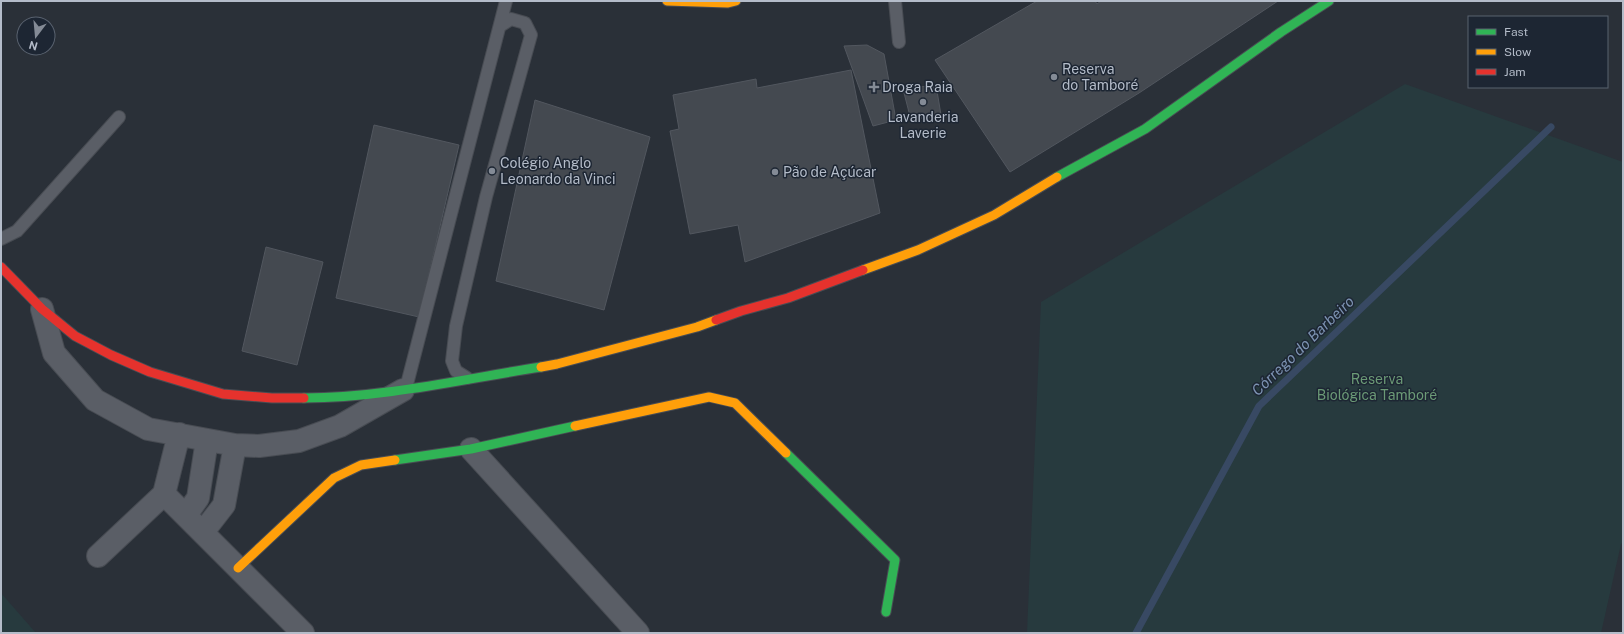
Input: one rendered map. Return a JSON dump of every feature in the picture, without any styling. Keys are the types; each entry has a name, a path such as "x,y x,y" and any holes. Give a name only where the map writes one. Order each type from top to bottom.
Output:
{"main road":[{"path":"667,1 728,3 736,1"},
{"path":"1,267 42,310 76,336 111,355 150,372 223,394 272,398 324,398 374,394 557,364 682,331 741,311 788,298 918,250 994,215 1042,185 1144,129 1281,32 1329,1"},
{"path":"238,568 334,478 361,465 471,448 710,397 735,403 895,560 886,612"}],"street":[{"path":"42,310 54,353 95,400 148,429 235,445 258,446 299,441 340,426 406,388"},
{"path":"98,556 164,494 194,437"},
{"path":"183,512 198,498 194,437"},
{"path":"203,532 224,505 235,445"},
{"path":"471,448 638,633"},
{"path":"164,494 303,633"}],"lane":[{"path":"406,388 506,1"},
{"path":"895,1 899,42"},
{"path":"467,378 456,371 452,361 456,326 486,197 532,35 525,23 511,19 500,26"},
{"path":"1,239 17,232 119,117"}],"green space":[{"name":"Reserva Biológica Tamboré","path":"1405,84 1623,162 1623,542 1621,544 1601,633 1027,633 1041,302"},
{"path":"1,593 36,633 1,633"}],"building":[{"name":"Reserva do Tamboré","path":"1037,1 1095,1 1097,4 1101,1 1278,1 1139,93 1010,172 935,60"},
{"name":"Droga Raia","path":"867,45 884,54 896,120 873,126 844,46"},
{"name":"Pão de Açúcar","path":"851,70 880,213 745,262 738,225 690,234 670,131 679,129 673,95 756,79 757,88"},
{"name":"Lavanderia Laverie","path":"936,85 941,115 911,120 903,89"},
{"path":"535,100 650,137 604,310 496,281"},
{"path":"374,125 459,145 419,317 336,298"},
{"path":"266,247 323,262 297,365 242,351"}],"waterway":[{"name":"Córrego do Barbeiro","path":"1136,633 1259,406 1551,127"}],"traffic: fast":[{"path":"1057,177 1145,129 1281,32 1329,1"},
{"path":"304,398 363,395 423,387 541,367"},
{"path":"395,460 471,449 575,426"},
{"path":"786,453 895,560 886,612"}],"traffic: slow":[{"path":"667,1 728,3 736,1"},
{"path":"863,270 918,250 994,215 1057,177"},
{"path":"541,367 697,327 716,320"},
{"path":"575,426 709,397 735,403 786,453"},
{"path":"238,568 334,478 361,465 395,460"}],"traffic: jam":[{"path":"1,267 42,309 75,336 111,355 150,372 223,394 272,398 304,398"},
{"path":"716,320 741,311 788,298 863,270"}],"place":[{"name":"Reserva do Tamboré","path":"1054,77"},
{"name":"Droga Raia","path":"874,87"},
{"name":"Lavanderia Laverie","path":"923,102"},
{"name":"Colégio Anglo Leonardo da Vinci","path":"492,171"},
{"name":"Pão de Açúcar","path":"775,172"}]}
